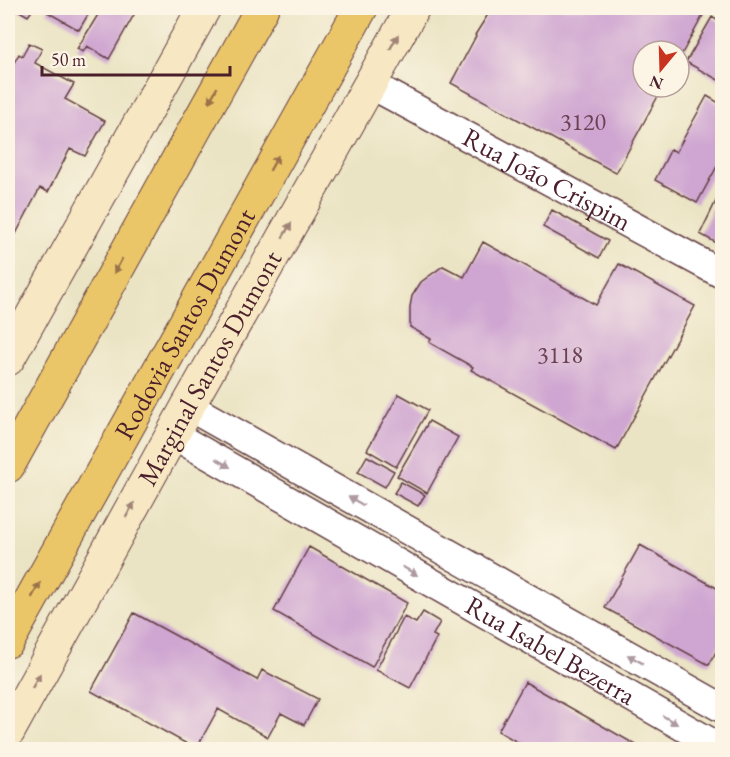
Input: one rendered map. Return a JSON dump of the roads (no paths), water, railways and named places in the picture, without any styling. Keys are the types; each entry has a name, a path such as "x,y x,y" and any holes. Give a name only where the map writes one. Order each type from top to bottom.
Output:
{"highway":[{"path":"8,466 262,8"},
{"name":"Rodovia Santos Dumont","path":"8,641 361,8"}],"main road":[{"path":"12,339 204,8"},
{"name":"Marginal Santos Dumont","path":"8,732 172,434 413,8"}],"street":[{"name":"Rua João Crispim","path":"370,84 723,274"},
{"name":"Rua Isabel Bezerra","path":"188,406 723,708"},
{"name":"Rua Isabel Bezerra","path":"172,434 379,553 716,741"},
{"path":"379,553 395,523"}]}
